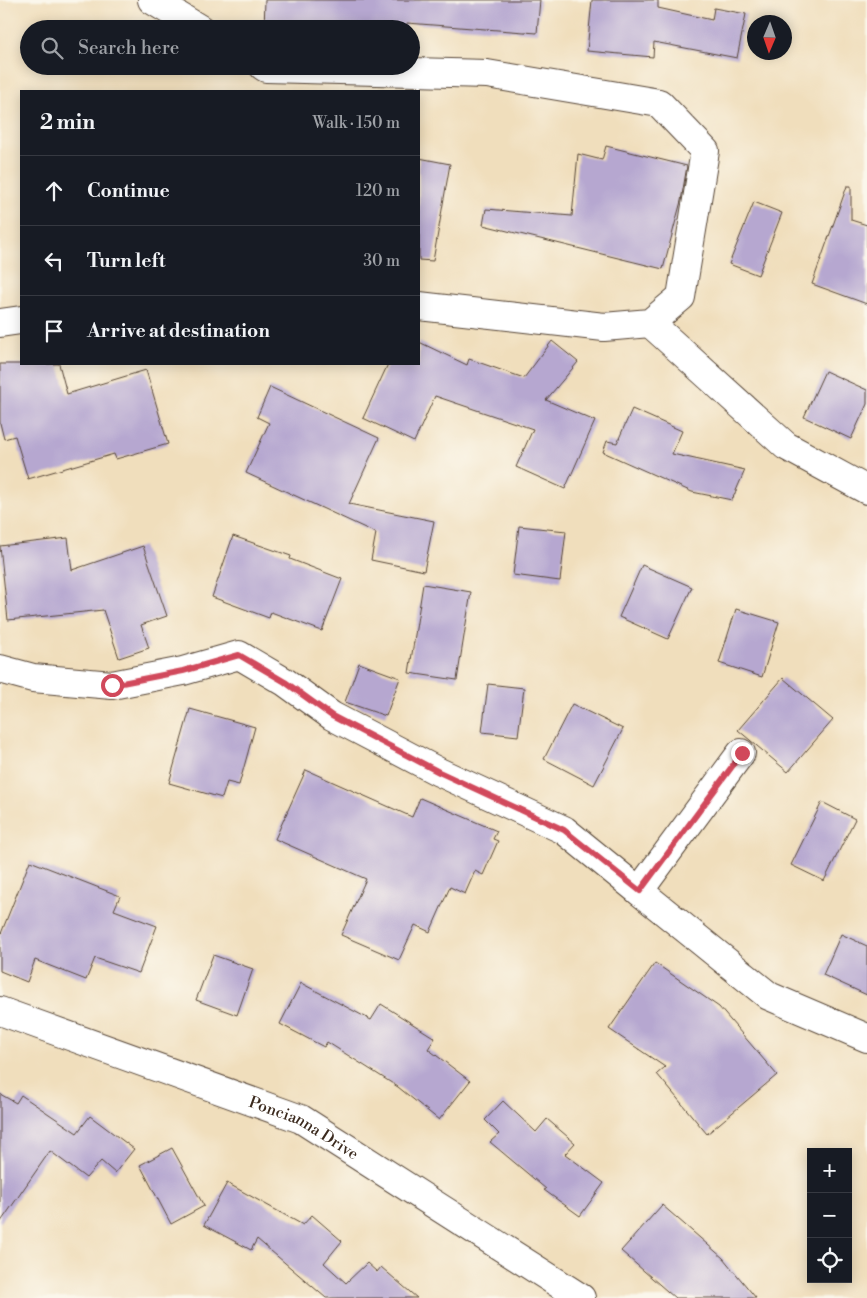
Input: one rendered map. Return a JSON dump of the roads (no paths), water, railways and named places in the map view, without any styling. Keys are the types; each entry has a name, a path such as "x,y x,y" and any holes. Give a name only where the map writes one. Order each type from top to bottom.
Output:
{"street":[{"path":"152,0 185,20"},
{"path":"420,72 487,74 659,103 706,151 681,297 650,322 604,327 420,306"},
{"path":"0,323 20,320"},
{"path":"650,322 786,446 867,490"},
{"path":"0,669 33,678 112,685 183,671 239,655 285,682 332,716 439,772 564,830 769,996 867,1038"},
{"path":"640,891 742,753"},
{"name":"Poncianna Drive","path":"0,1012 301,1119 581,1298"}]}
